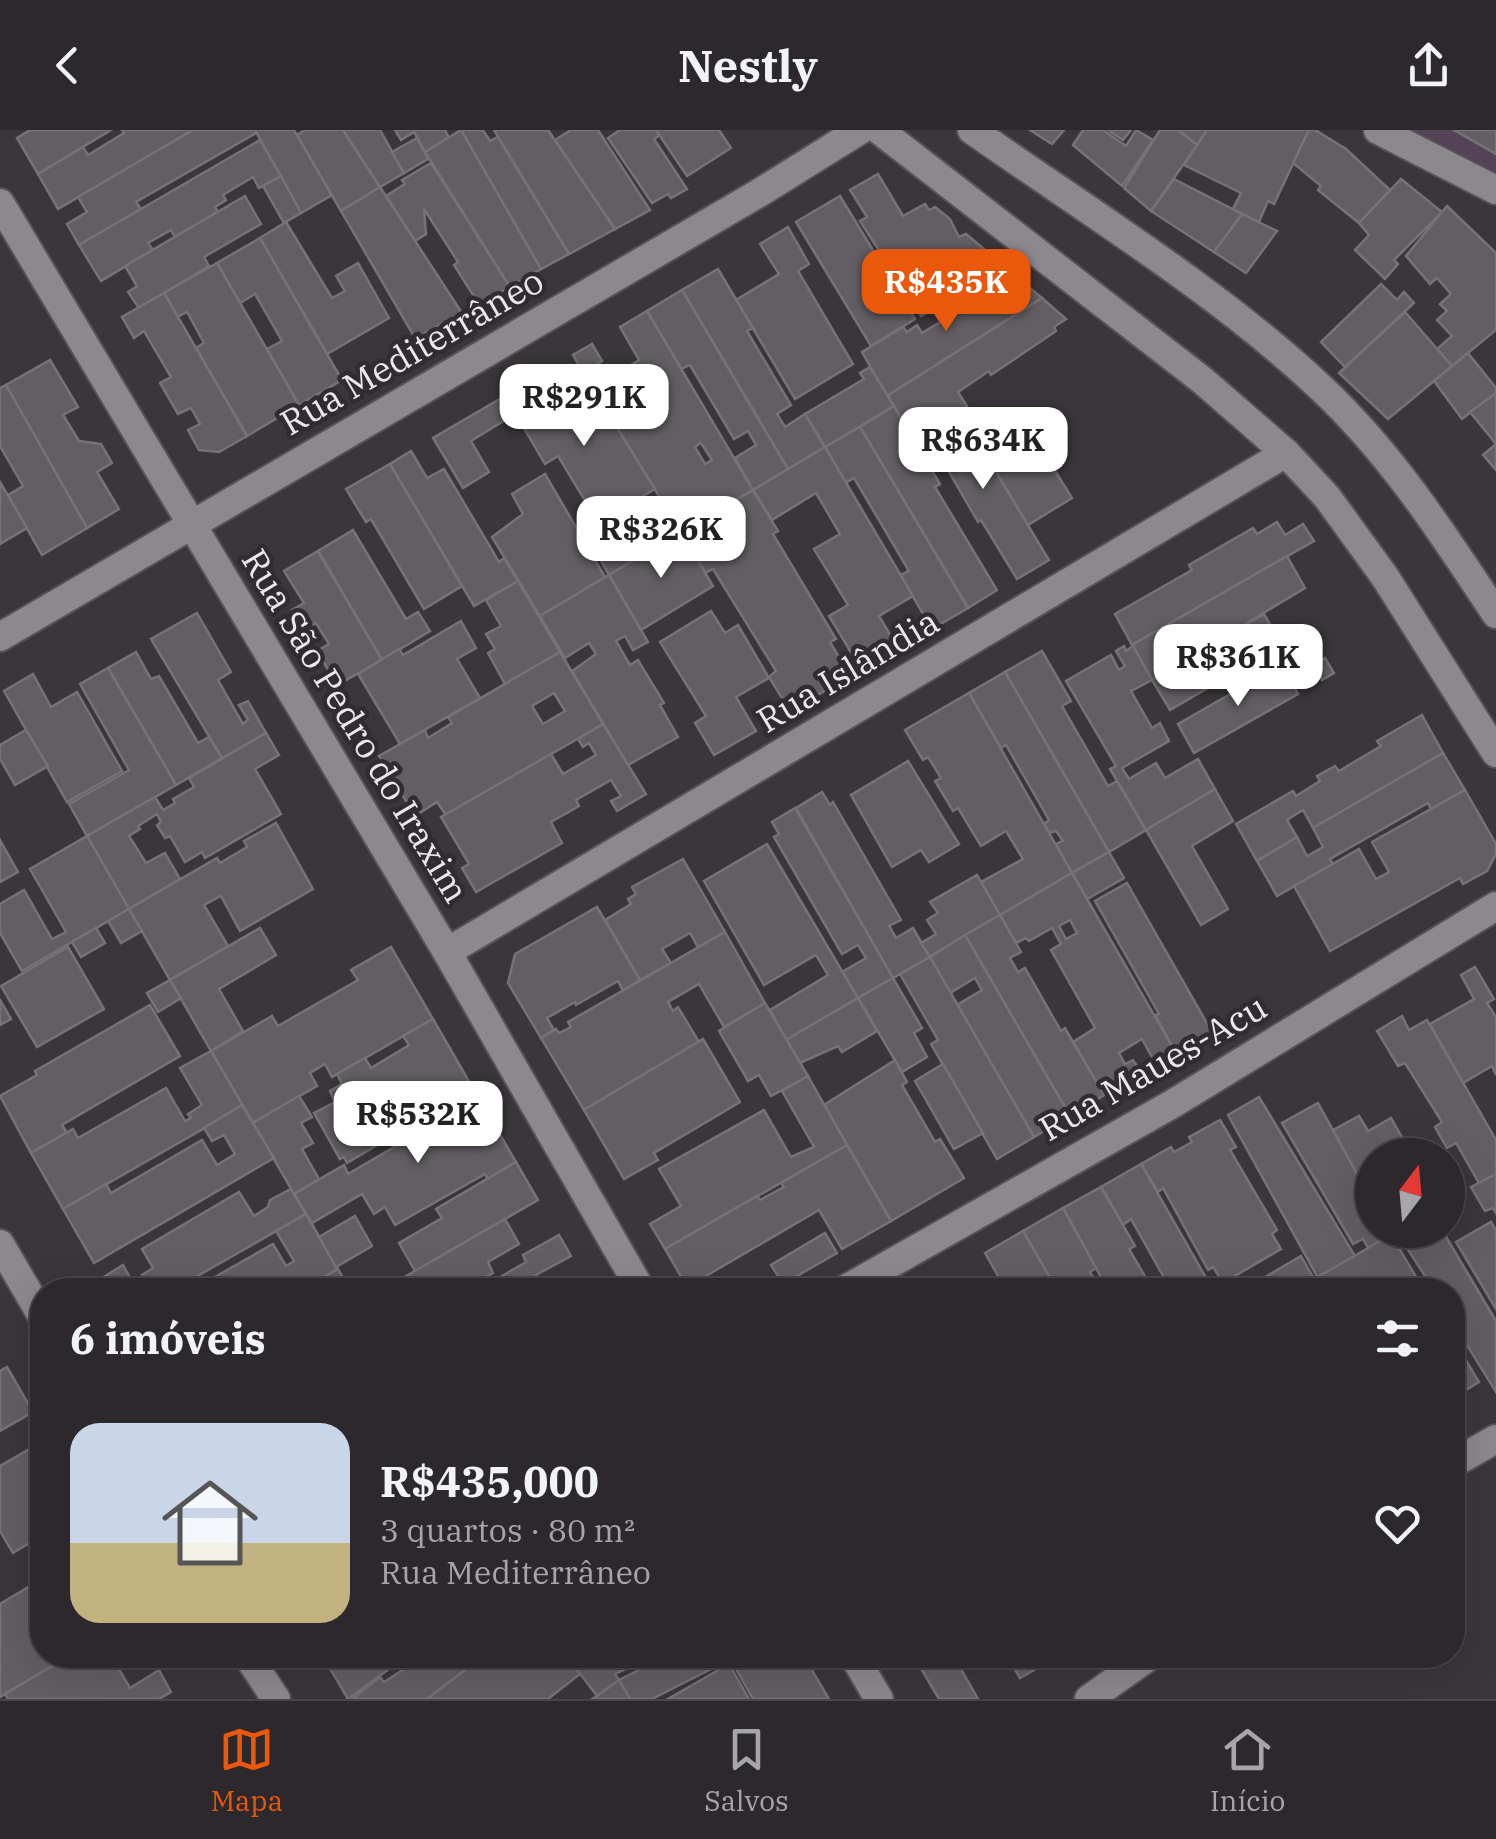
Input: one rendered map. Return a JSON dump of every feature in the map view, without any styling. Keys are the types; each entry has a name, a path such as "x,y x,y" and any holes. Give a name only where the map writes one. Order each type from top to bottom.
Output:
{"street":[{"name":"Rua Mediterrâneo","path":"0,636 759,193 860,130"},
{"path":"879,130 1202,380 1286,453 1327,497 1385,578 1496,753"},
{"path":"972,130 1223,306 1320,386 1400,471 1496,614"},
{"path":"1378,130 1496,190"},
{"name":"Rua São Pedro do Iraxim","path":"0,203 447,952 634,1278"},
{"name":"Rua Islândia","path":"447,952 1286,453"},
{"name":"Rua Maues-Acu","path":"865,1278 1174,1103 1496,906"},
{"path":"0,1244 30,1295"},
{"path":"1465,1457 1496,1439"},
{"path":"256,1668 276,1699"},
{"path":"861,1668 879,1699"},
{"path":"1089,1699 1133,1668"}],"shaded area":[{"path":"1409,130 1496,130 1496,177"}],"building":[{"path":"30,130 111,130 38,174 17,138"},
{"path":"122,130 193,130 58,209 38,174 83,147 88,155 124,133"},
{"path":"193,130 256,133 136,202 141,209 79,245 67,224 87,212 78,197"},
{"path":"255,130 294,130 332,195 301,213"},
{"path":"305,130 343,130 380,187 341,211 297,135"},
{"path":"343,130 380,130 404,173 380,187"},
{"path":"395,130 413,130 414,132 401,140"},
{"path":"413,130 445,130 449,138 425,152"},
{"path":"461,130 483,130 490,141 498,137 569,254 541,269"},
{"path":"461,130 541,269 510,287 425,152"},
{"path":"494,130 548,130 615,229 569,254"},
{"path":"571,130 598,130 650,210 615,229 555,140"},
{"path":"620,130 656,130 660,135 654,139 687,189 652,203 608,138"},
{"path":"656,130 719,130 731,148 687,176"},
{"path":"1030,130 1064,130 1052,144"},
{"path":"1083,130 1103,130 1126,146 1136,130 1153,140 1122,186 1073,145"},
{"path":"1108,130 1131,130 1123,140"},
{"path":"1160,130 1178,130 1197,145 1151,211 1124,188"},
{"path":"1178,130 1207,130 1197,145"},
{"path":"1207,130 1309,130 1274,204 1268,201 1259,222 1233,209 1241,193 1184,165"},
{"path":"1309,130 1346,149 1390,190 1359,223 1318,190 1321,186 1293,163"},
{"path":"1454,130 1496,130 1496,154"},
{"path":"417,138 428,159 404,173 392,152"},
{"path":"260,140 281,176 259,188 253,177 223,195 226,200 215,207 218,212 175,237 171,230 148,243 153,250 101,281 79,245"},
{"path":"431,163 510,287 478,303 454,265 458,262 424,209 426,234 415,241 386,196 405,184 402,180"},
{"path":"878,174 903,216 925,204 929,210 935,207 950,219 959,237 966,234 1003,265 921,316 860,221 867,217 850,190"},
{"path":"281,176 301,213 284,223 263,186"},
{"path":"1174,179 1242,214 1214,252 1151,211"},
{"path":"1401,179 1442,212 1394,260 1398,264 1385,279 1355,250 1369,235 1359,223"},
{"path":"380,187 462,313 415,338 341,211"},
{"path":"245,196 261,224 204,257 209,266 139,308 128,292 137,286 125,266"},
{"path":"840,196 915,319 871,346 796,222"},
{"path":"1447,206 1496,253 1496,330 1452,366 1437,349 1452,336 1437,320 1447,311 1440,304 1451,294 1437,278 1430,284 1406,256"},
{"path":"1242,214 1277,231 1246,273 1214,252"},
{"path":"286,222 332,298 345,291 336,276 358,263 389,318 327,354 260,238"},
{"path":"788,227 809,264 798,271 853,364 795,399 736,300 779,274 760,244"},
{"path":"260,238 342,380 299,405 267,349 282,341 255,294 240,303 217,263"},
{"path":"217,263 299,405 247,436 196,348 204,343 187,312 177,317 164,293"},
{"path":"718,269 753,328 747,331 791,405 777,414 785,427 805,414 825,447 788,469 682,290"},
{"path":"1012,273 1042,298 887,396 862,352 903,327 907,332 917,325 922,333 940,322 932,309 945,301 953,313"},
{"path":"1381,284 1397,300 1404,292 1414,303 1345,367 1321,342"},
{"path":"682,290 788,469 753,490 735,458 756,445 748,431 734,439 690,365 681,369 647,311"},
{"path":"164,293 247,436 219,452 199,450 188,430 200,424 191,408 178,414 160,383 171,377 144,331 134,338 122,317"},
{"path":"1042,298 1066,319 1054,327 1056,331 991,375 989,371 958,392 967,406 914,440 887,396"},
{"path":"647,311 753,490 681,532 593,389 639,360 620,327","holes":["701,443 712,460 705,464 695,447"]},
{"path":"1405,312 1452,366 1388,419 1339,373"},
{"path":"592,344 602,361 583,372 573,355"},
{"path":"1468,353 1496,393 1462,419 1434,381"},
{"path":"50,360 78,407 63,415 79,441 101,444 112,463 97,472 119,509 87,528 6,385"},
{"path":"870,367 894,406 825,447 805,414 864,379 860,373"},
{"path":"529,381 550,414 593,389 655,489 598,522 558,456 545,464 505,396"},
{"path":"6,385 87,528 42,555 8,495 23,486 0,446 0,388"},
{"path":"1496,393 1496,444 1470,412"},
{"path":"505,396 515,414 471,441 489,472 463,488 433,438"},
{"path":"894,406 940,484 935,487 997,590 968,608 860,427"},
{"path":"959,411 1049,560 1017,579 941,458 928,466 914,440"},
{"path":"1009,418 1030,455 1041,448 1072,498 1028,525 976,438"},
{"path":"860,427 968,608 932,629 900,575 909,571 854,478 845,483 825,447"},
{"path":"1496,444 1496,470 1483,455"},
{"path":"825,447 913,596 879,616 898,648 861,669 829,616 848,605 814,549 840,534 816,493 772,520 753,490"},
{"path":"411,451 427,478 444,469 499,562 504,558 518,581 474,606 390,464"},
{"path":"390,464 462,586 424,609 371,519 366,522 346,489"},
{"path":"545,474 605,577 540,616 492,537 523,514 512,494"},
{"path":"0,482 27,528 0,544"},
{"path":"753,490 778,531 773,534 836,639 830,642 850,676 790,711 769,677 776,671 713,569 705,573 681,532"},
{"path":"667,509 681,532 609,575 596,552"},
{"path":"1277,522 1285,535 1303,524 1314,541 1132,645 1115,614 1192,570 1189,565 1253,528 1257,534"},
{"path":"353,530 406,619 418,612 430,631 382,660 318,551"},
{"path":"681,532 713,586 641,630 609,575"},
{"path":"318,551 382,660 337,685 317,651 329,644 316,623 304,630 292,610 304,603 284,571"},
{"path":"1287,556 1305,588 1152,680 1132,645"},
{"path":"609,575 648,642 633,650 625,636 616,641 630,665 638,660 664,703 660,705 678,737 628,765 572,671 596,654 589,643 565,658 540,616"},
{"path":"518,581 560,652 505,684 488,653 495,649 486,634 501,626 486,600"},
{"path":"711,611 725,633 738,625 769,678 736,697 756,731 714,755 695,723 706,716 660,642"},
{"path":"197,613 231,672 218,680 243,724 248,720 239,705 248,701 266,733 222,758 151,639"},
{"path":"1264,614 1282,645 1170,710 1152,680"},
{"path":"461,621 476,648 457,659 480,698 400,744 358,674 399,649 403,655"},
{"path":"1124,646 1126,651 1133,646 1152,680 1131,691 1152,728 1160,723 1169,741 1122,768 1129,779 1156,763 1165,778 1198,759 1215,789 1146,830 1110,769 1116,766 1066,681 1111,655 1119,670 1125,666 1116,651"},
{"path":"1042,651 1071,701 1062,706 1108,786 1117,781 1146,830 1109,852 1005,672"},
{"path":"136,652 151,679 159,676 198,743 209,737 222,758 176,785 108,668"},
{"path":"560,652 603,724 446,815 437,802 415,816 379,756 425,730 428,738 452,723 448,717","holes":["554,693 565,711 543,724 532,706"]},
{"path":"1325,658 1334,673 1322,680 1314,665"},
{"path":"1281,665 1298,694 1194,753 1178,724"},
{"path":"108,668 176,785 87,836 69,804 129,770 80,684"},
{"path":"1005,672 1109,852 1072,873 1056,844 1063,841 1056,831 1049,833 1044,824 1049,820 1006,745 1001,748 969,693"},
{"path":"33,674 51,707 77,692 122,771 67,802 4,691"},
{"path":"969,693 1072,873 1000,915 981,882 1023,859 1006,831 981,846 958,808 953,811 935,781 941,778 928,757 923,760 905,730"},
{"path":"1422,715 1443,753 1313,828 1303,810 1287,820 1297,837 1257,861 1236,824 1293,791 1296,796 1320,781 1317,776 1335,766 1339,771 1381,746 1377,741"},
{"path":"603,724 646,794 617,811 611,801 621,796 611,780 576,800 579,806 551,822 562,843 476,892 462,868 469,864 441,817 551,754 563,774 596,755 589,743 583,747 578,739"},
{"path":"26,730 48,766 15,785 0,759 0,745"},
{"path":"266,733 279,755 255,769 281,814 205,858 202,852 185,862 170,836 165,838 157,825 161,822 157,814 129,836 146,863 165,853 180,879 129,909 87,836 155,797 163,810 194,787 189,778"},
{"path":"1443,753 1465,790 1431,809 1428,803 1330,859 1333,864 1277,896 1257,861 1297,837 1307,856 1323,847 1313,828"},
{"path":"908,761 959,844 929,862 921,850 892,867 851,795"},
{"path":"1215,789 1233,821 1192,846 1228,909 1201,925 1146,830"},
{"path":"1465,790 1496,844 1496,854 1487,871 1463,884 1460,878 1330,951 1294,886 1359,849 1376,879 1389,872 1372,842"},
{"path":"822,792 830,805 833,802 901,920 889,926 896,938 913,928 930,957 893,978 796,808"},
{"path":"795,808 893,978 858,998 842,972 866,958 858,945 842,954 774,837 779,834 772,822"},
{"path":"276,823 313,889 240,931 221,896 204,905 228,946 170,980 129,909 217,858 220,863 247,847 244,841"},
{"path":"87,836 129,909 22,971 0,933 0,904 24,890 52,939 66,932 30,869"},
{"path":"0,840 18,872 0,882"},
{"path":"767,844 858,998 786,1040 770,1010 828,975 816,955 764,985 704,881"},
{"path":"1109,852 1124,878 1087,899 1072,873"},
{"path":"683,859 725,932 698,947 690,933 662,949 671,963 640,980 605,920 631,904 628,899 636,894 632,887"},
{"path":"1072,873 1176,1053 1104,1095 1073,1042 1095,1028 1051,950 1061,944 1052,928 1029,941 1026,938 1016,943 1000,915","holes":["1070,920 1077,933 1066,939 1059,926","1142,1039 1154,1061 1139,1069 1133,1060 1125,1064 1119,1053"]},
{"path":"977,875 1000,915 930,957 921,943 936,934 927,920 938,913 930,902"},
{"path":"1127,883 1212,1032 1176,1053 1155,1015 1159,1014 1095,901"},
{"path":"597,907 640,980 623,991 618,981 547,1018 554,1030 541,1038 508,983 515,954"},
{"path":"129,909 142,931 121,943 108,921"},
{"path":"1000,915 1021,952 1010,958 1018,972 1025,968 1104,1095 1070,1116 965,935"},
{"path":"96,928 105,943 81,957 72,942"},
{"path":"260,928 276,955 219,989 243,1031 211,1051 170,980"},
{"path":"725,932 765,1003 724,1027 699,984 668,1002 673,1011 678,1007 699,1042 584,1110 541,1038 556,1029 559,1033 571,1027 568,1022"},
{"path":"965,935 1070,1116 1034,1137 957,1005 982,990 975,978 950,993 930,957"},
{"path":"68,947 104,1009 37,1047 1,986"},
{"path":"391,947 433,1019 332,1077 325,1064 310,1073 317,1086 253,1123 211,1051 272,1016 278,1026 358,980 351,970"},
{"path":"930,957 1034,1137 997,1159 931,1044 938,1040 900,974"},
{"path":"1475,967 1494,999 1487,1003 1496,1017 1496,1075 1492,1066 1463,1083 1430,1024 1474,999 1461,975"},
{"path":"893,978 922,1028 914,1033 927,1057 902,1072 858,998"},
{"path":"170,980 181,998 158,1012 147,993"},
{"path":"858,998 877,1031 842,1052 838,1046 800,1063 786,1040"},
{"path":"0,1000 11,1019 0,1025"},
{"path":"765,1003 808,1076 771,1096 759,1075 748,1081 719,1031"},
{"path":"150,1005 180,1056 62,1125 67,1133 31,1153 0,1096 37,1075 35,1071"},
{"path":"1402,1016 1409,1030 1427,1020 1496,1140 1496,1174 1479,1183 1465,1159 1465,1138 1441,1138 1435,1127 1442,1122 1405,1063 1398,1066 1377,1031"},
{"path":"433,1019 474,1090 446,1106 442,1100 402,1123 406,1128 347,1163 344,1157 340,1159 314,1113 335,1102 330,1091 342,1084 337,1074 365,1058 371,1068 409,1045 403,1036"},
{"path":"703,1039 740,1102 654,1153 658,1160 624,1179 584,1110"},
{"path":"211,1051 243,1106 63,1209 31,1153 73,1129 78,1138 166,1088 185,1121 191,1118 188,1114 202,1105 180,1068"},
{"path":"895,1060 907,1082 902,1085 935,1142 940,1139 964,1178 891,1221 824,1105"},
{"path":"943,1064 983,1133 954,1149 915,1081"},
{"path":"808,1076 847,1145 665,1249 650,1224 681,1206 659,1169 764,1110 791,1157 814,1147 782,1091"},
{"path":"474,1090 516,1162 488,1179 485,1174 395,1225 385,1207 374,1214 362,1194 312,1223 294,1194 344,1165 348,1174 423,1130 418,1122"},
{"path":"299,1096 312,1117 301,1123 313,1143 302,1149 319,1179 294,1194 253,1123"},
{"path":"1259,1097 1355,1256 1318,1278 1228,1115"},
{"path":"1318,1103 1355,1170 1355,1243 1353,1244 1282,1123"},
{"path":"242,1105 274,1158 94,1263 63,1209 106,1184 111,1193 202,1140 217,1165 235,1154 224,1135 212,1141 204,1128"},
{"path":"1359,1116 1368,1131 1391,1118 1402,1138 1355,1138 1355,1170 1333,1130"},
{"path":"1220,1120 1236,1147 1230,1150 1277,1230 1272,1234 1281,1249 1232,1278 1220,1278 1213,1267 1208,1270 1163,1188 1158,1192 1141,1164 1171,1147 1174,1152 1192,1142 1189,1137"},
{"path":"847,1145 891,1221 842,1249 819,1210 702,1278 682,1278 665,1249 757,1196 760,1200 784,1187 781,1183"},
{"path":"516,1162 538,1200 415,1271 399,1243 442,1218 436,1209"},
{"path":"1141,1164 1206,1278 1164,1278 1131,1219 1123,1225 1101,1187"},
{"path":"1496,1174 1496,1213 1493,1208 1485,1211 1471,1187"},
{"path":"1101,1187 1135,1246 1129,1249 1146,1278 1101,1278 1063,1208"},
{"path":"291,1189 306,1214 194,1278 144,1278 142,1275 153,1268 142,1249 239,1192 254,1216 268,1207 270,1200"},
{"path":"1063,1208 1096,1268 1090,1272 1093,1278 1050,1278 1023,1231"},
{"path":"306,1214 338,1269 322,1278 213,1278 273,1244 286,1266 294,1261 276,1231"},
{"path":"355,1216 372,1246 336,1267 319,1237"},
{"path":"505,1219 519,1244 488,1262 493,1273 484,1278 403,1278"},
{"path":"1491,1222 1496,1230 1496,1309 1460,1248 1465,1248 1465,1237"},
{"path":"1023,1231 1050,1278 999,1278 985,1253"},
{"path":"825,1233 837,1253 793,1278 779,1278 771,1265"},
{"path":"559,1235 571,1256 536,1275 538,1278 499,1278 526,1262 523,1255"},
{"path":"1368,1248 1399,1248 1417,1278 1316,1278"},
{"path":"1407,1248 1453,1248 1496,1321 1496,1392 1465,1342 1465,1278 1426,1278"},
{"path":"1301,1256 1313,1278 1263,1278"},
{"path":"123,1265 130,1278 102,1278"},
{"path":"338,1269 343,1278 322,1278"},
{"path":"1465,1359 1479,1382 1465,1391"},
{"path":"7,1367 30,1407 30,1414 0,1431 0,1371"},
{"path":"30,1449 30,1542 13,1553 0,1531 0,1466"},
{"path":"30,1586 30,1668 49,1668 0,1697 0,1604"},
{"path":"49,1668 118,1668 130,1688 159,1670 171,1692 159,1699 8,1699 5,1694"},
{"path":"330,1668 390,1668 348,1699"},
{"path":"406,1668 468,1668 427,1699 352,1699 380,1677 384,1682"},
{"path":"468,1668 576,1668 580,1674 548,1699 427,1699"},
{"path":"576,1668 628,1668 615,1674 619,1680 597,1696"},
{"path":"643,1668 713,1668 652,1699 630,1699 619,1680"},
{"path":"722,1668 731,1668 749,1699 668,1699"},
{"path":"735,1668 811,1668 829,1699 753,1699"},
{"path":"921,1668 960,1668 978,1699 939,1699"},
{"path":"1014,1668 1033,1668 1034,1670 1020,1678"},
{"path":"619,1680 630,1699 592,1699 597,1696"}]}
